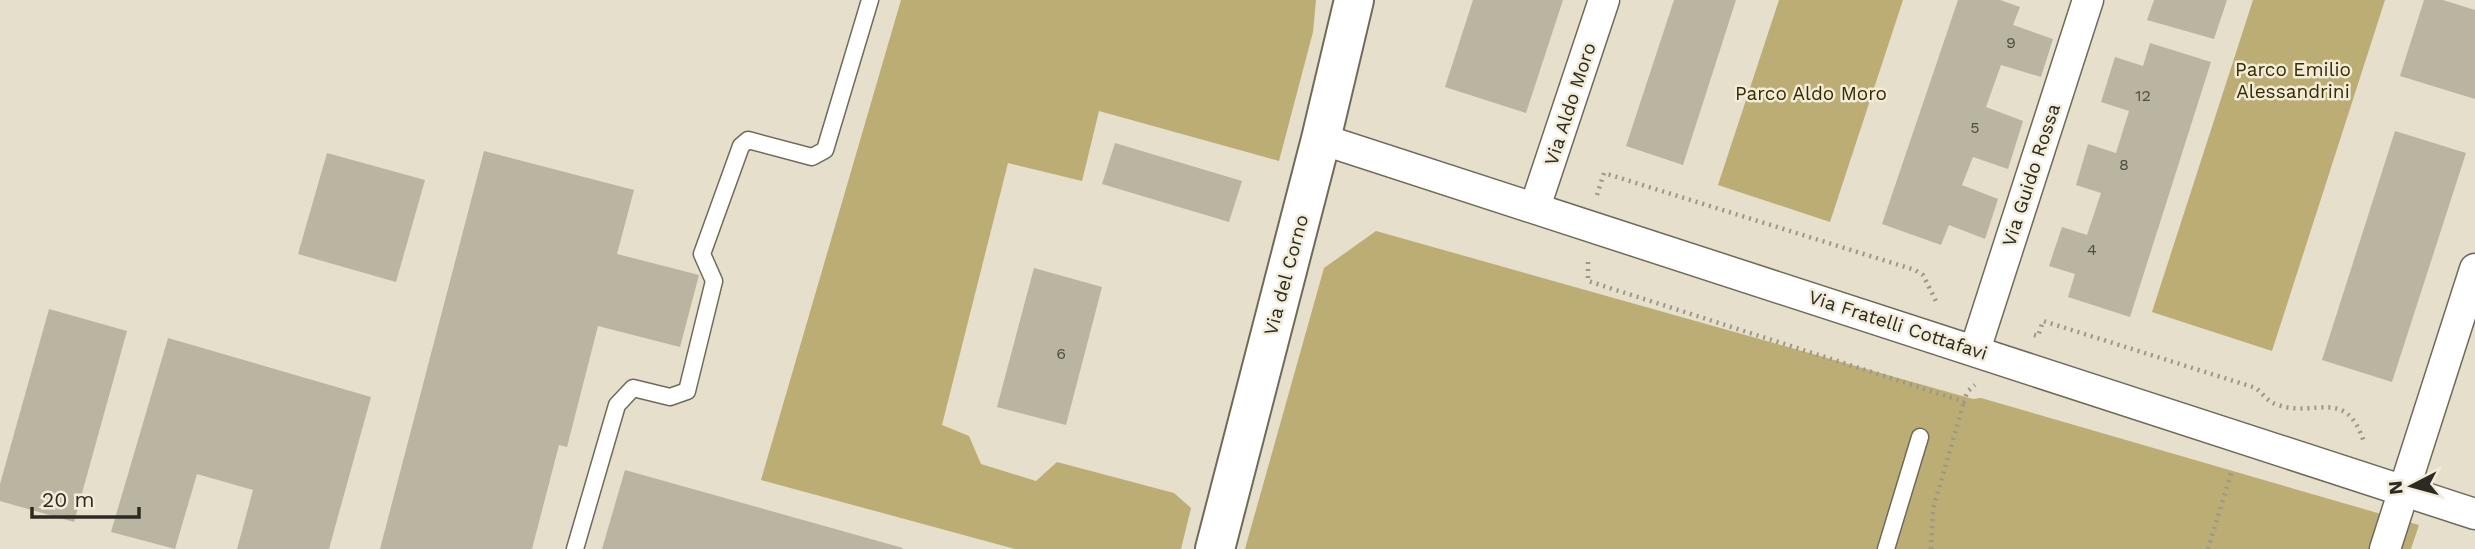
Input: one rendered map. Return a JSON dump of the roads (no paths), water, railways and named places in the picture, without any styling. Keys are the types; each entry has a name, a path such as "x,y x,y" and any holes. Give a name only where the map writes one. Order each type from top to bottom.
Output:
{"street":[{"name":"Via del Corno","path":"1214,549 1321,139 1354,0"},
{"name":"Via Aldo Moro","path":"1535,208 1604,0"},
{"name":"Via Guido Rossa","path":"1975,350 2088,0"},
{"name":"Via Fratelli Cottafavi","path":"1321,139 2475,514"},
{"path":"2385,549 2475,270"}],"lane":[{"path":"575,549 617,405 633,388 670,397 687,391 714,281 702,254 741,146 748,140 812,157 825,150 870,0"},
{"path":"1886,549 1920,436"}],"park label":[{"name":"Parco Emilio Alessandrini","path":"2293,80"},
{"name":"Parco Aldo Moro","path":"1811,93"}]}
